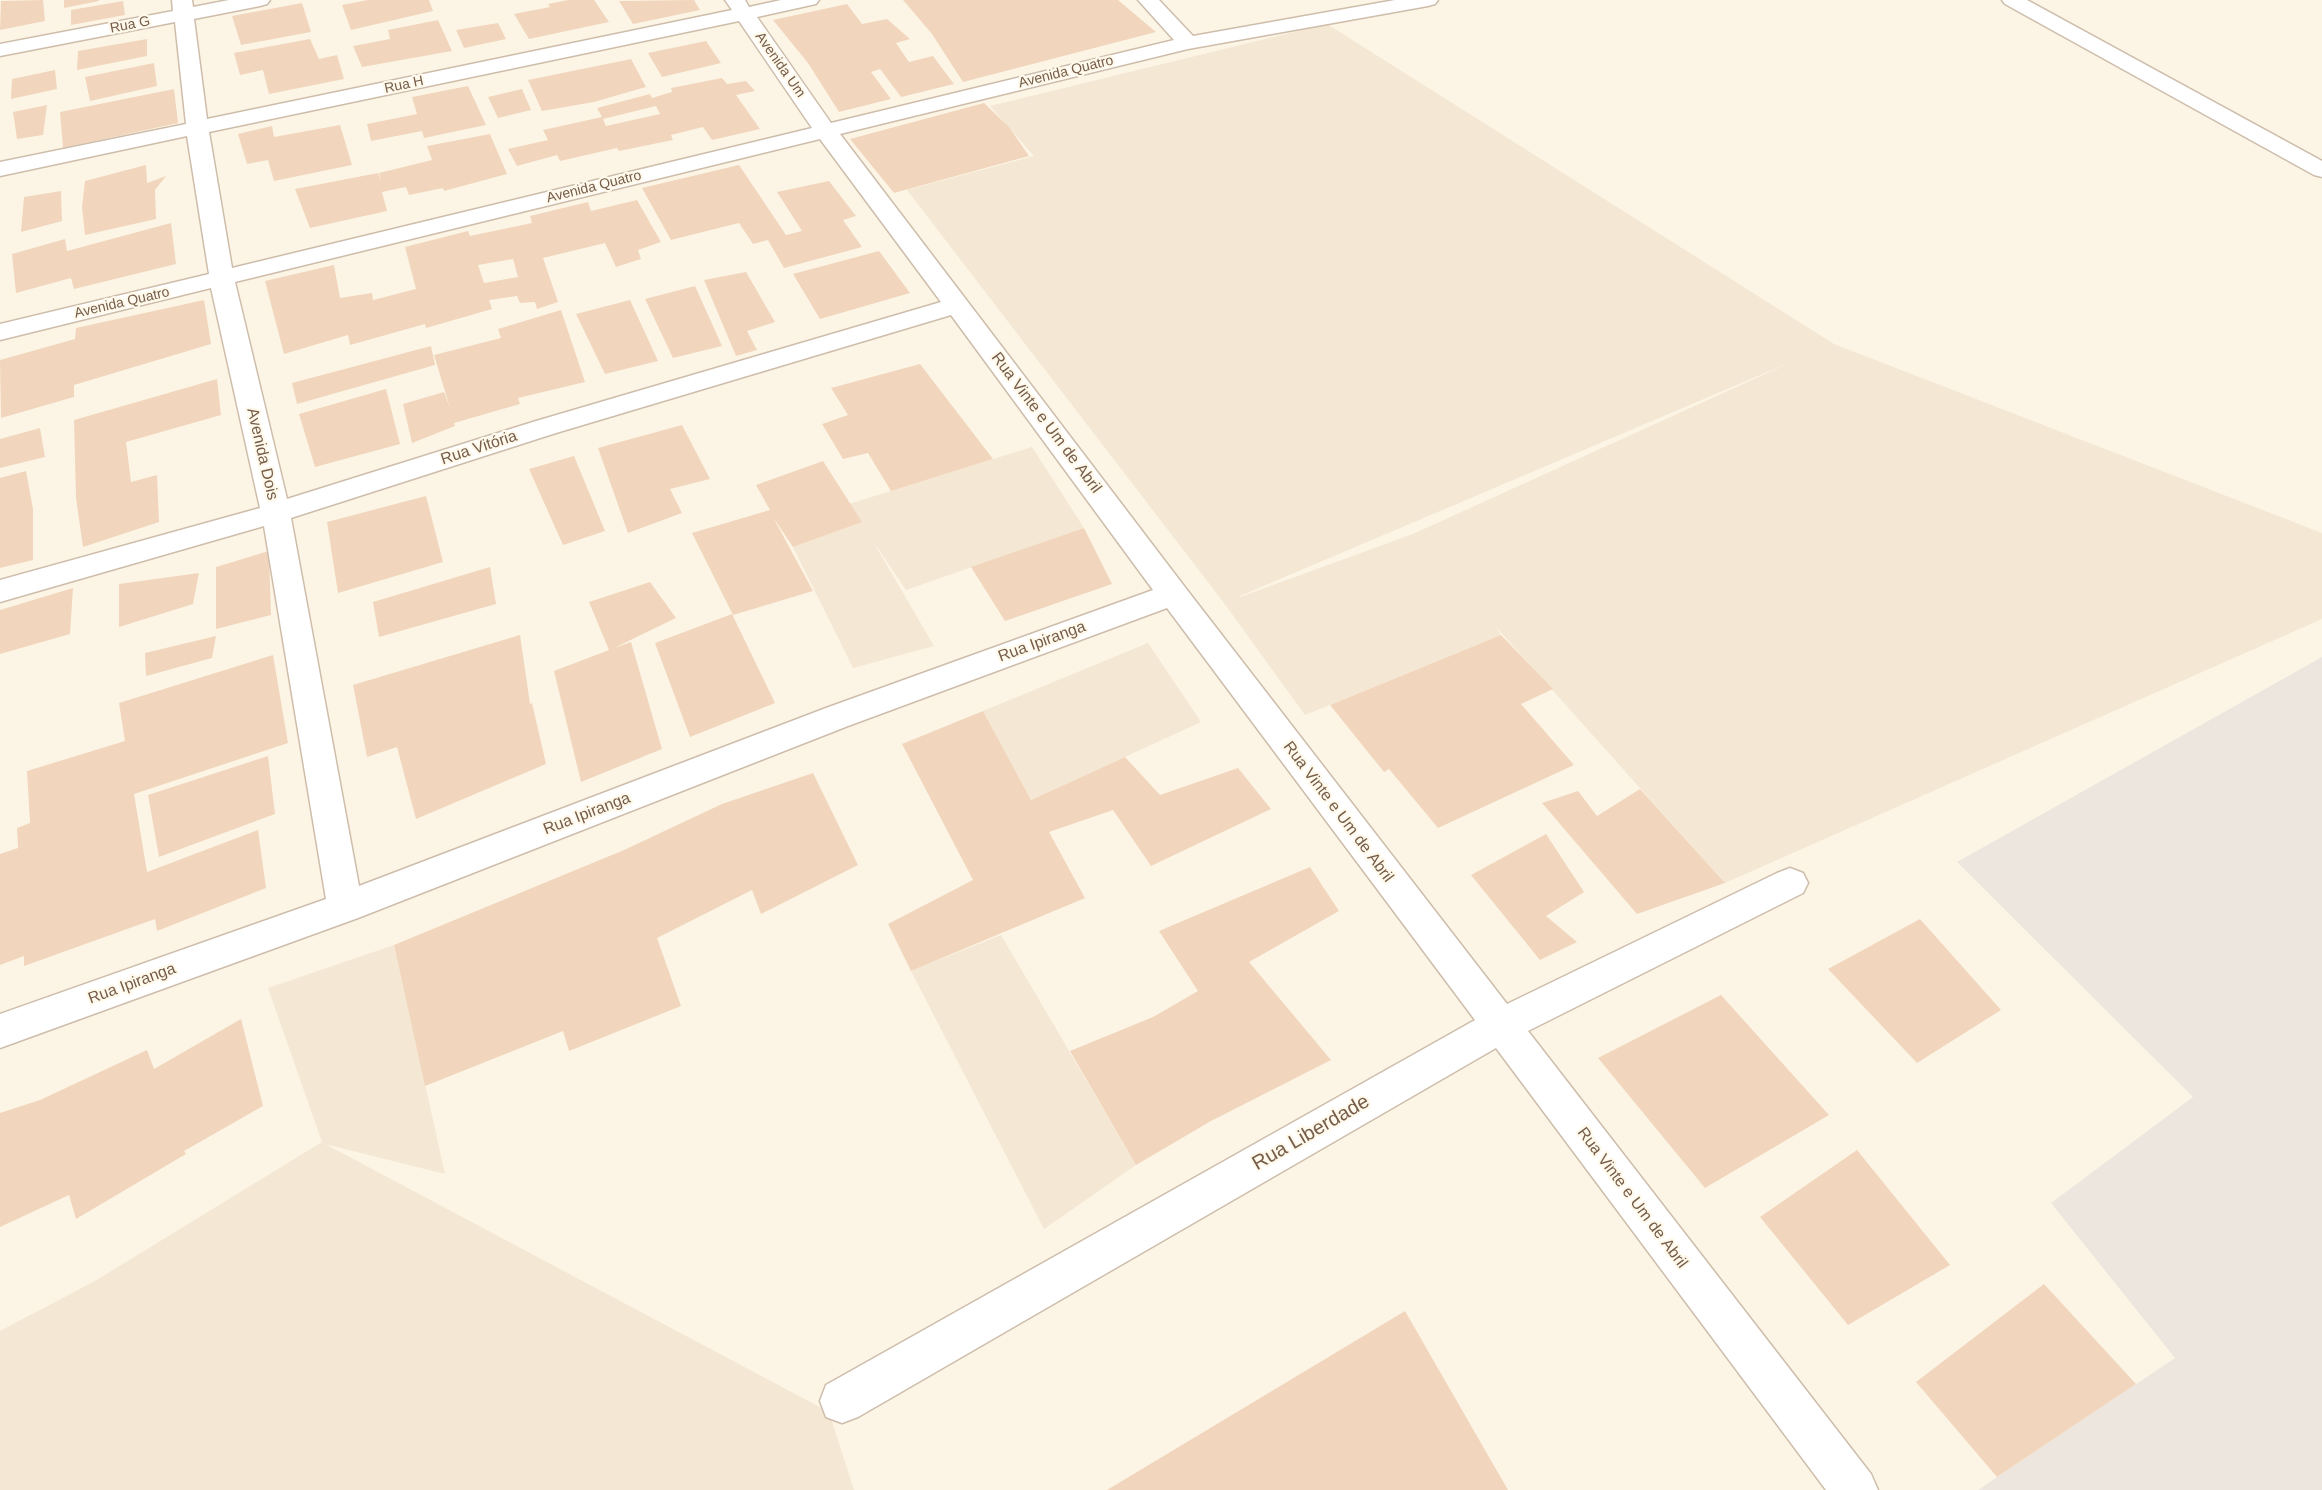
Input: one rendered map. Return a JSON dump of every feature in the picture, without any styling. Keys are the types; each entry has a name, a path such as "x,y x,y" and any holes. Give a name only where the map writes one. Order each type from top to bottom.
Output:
{"street":[{"name":"Rua G","path":"0,50 183,7 260,0"},
{"name":"Rua H","path":"0,169 197,128 740,8 808,0"},
{"path":"1148,0 1188,43"},
{"name":"Avenida Quatro","path":"0,332 222,280 825,130 1188,43 1428,0"},
{"path":"2012,0 2322,170"},
{"name":"Avenida Dois","path":"183,7 197,128 222,280 276,513 345,907"},
{"name":"Avenida Um","path":"740,8 825,130"},
{"name":"Rua Vinte e Um de Abril","path":"825,130 1500,1026 1855,1490"},
{"name":"Rua Vitória","path":"0,591 276,513 546,427 958,305"},
{"name":"Rua Ipiranga","path":"0,1031 345,907 837,717 1173,594"},
{"name":"Rua Liberdade","path":"842,1401 1500,1026 1790,883"}],"shaded area":[{"path":"1327,24 1834,344 2322,533 2322,619 1725,883 1496,627 1501,635 1305,715 1224,603 907,190 1034,156 990,106","holes":["1798,359 1413,534 1240,597"]},
{"path":"1032,447 1084,528 906,590 871,538 934,646 853,668 793,547 861,522 849,504"},
{"path":"1148,643 1201,722 1031,800 983,711"},
{"path":"2322,657 2322,1490 1978,1490 2175,1358 2051,1203 2193,1097 1957,862"},
{"path":"1001,935 1136,1165 1044,1229 911,971"},
{"path":"394,945 445,1174 325,1144 829,1412 854,1490 0,1490 0,1331 95,1281 322,1142 268,988"}],"building":[{"path":"43,0 45,21 0,30 1,1"},
{"path":"64,0 99,0 99,1 64,8"},
{"path":"368,0 429,0 433,11 351,30 342,5"},
{"path":"568,0 594,0 609,22 529,39 514,14 550,7 548,4"},
{"path":"694,0 700,10 633,24 619,1"},
{"path":"903,0 1118,0 1156,32 963,82 932,34"},
{"path":"123,1 125,15 71,25 71,10"},
{"path":"302,3 311,32 241,45 232,16"},
{"path":"847,4 862,24 887,19 910,39 896,43 909,62 933,56 954,84 901,97 880,69 871,72 891,99 839,112 808,63 773,20"},
{"path":"438,20 452,51 362,67 353,46 390,39 388,30"},
{"path":"498,23 506,39 464,48 456,30"},
{"path":"147,39 147,56 77,70 78,51"},
{"path":"310,39 319,59 337,55 344,79 269,94 263,70 240,75 234,53"},
{"path":"706,41 721,63 662,77 648,53"},
{"path":"631,59 646,87 594,102 542,111 528,80"},
{"path":"154,63 157,86 90,101 85,77"},
{"path":"55,70 57,89 11,99 12,79"},
{"path":"722,78 727,84 746,81 755,91 736,95 760,129 712,140 703,127 671,135 673,140 619,151 617,148 560,161 557,155 517,166 508,149 548,140 543,130 602,117 597,108 650,94 652,98 672,92 671,88","holes":["656,106 660,114 606,126 603,119"]},
{"path":"468,86 486,125 424,138 422,131 371,141 367,124 417,114 412,97"},
{"path":"174,89 178,123 63,148 60,112"},
{"path":"522,89 531,110 498,118 488,97"},
{"path":"984,103 1009,127 1029,156 894,193 850,139"},
{"path":"47,105 43,135 17,139 13,112"},
{"path":"340,125 352,165 274,181 268,160 247,164 238,134 272,126 274,137"},
{"path":"490,134 507,174 444,191 443,188 409,195 406,187 382,192 387,211 310,228 295,189 378,173 381,182 379,173 432,160 427,146"},
{"path":"146,165 147,183 166,176 155,190 156,219 85,235 82,207 85,181"},
{"path":"739,165 786,235 802,231 777,192 829,181 856,216 843,220 862,247 784,268 768,240 753,244 739,223 671,240 642,188"},
{"path":"61,191 62,221 21,232 24,197"},
{"path":"637,200 661,242 638,250 641,259 616,267 605,243 543,258 558,302 537,309 535,302 520,303 517,296 489,300 492,309 426,328 425,324 350,345 348,335 284,354 265,281 334,265 340,298 372,293 373,300 416,289 405,247 468,231 470,236 532,223 530,216 588,202 591,211","holes":["513,259 518,277 484,283 478,265"]},
{"path":"171,223 176,264 74,289 71,278 16,293 12,254 65,239 67,251"},
{"path":"879,251 910,293 820,319 793,274"},
{"path":"746,272 775,322 747,331 757,350 736,356 704,280"},
{"path":"695,286 722,346 673,358 645,299"},
{"path":"204,300 211,344 74,385 74,397 1,418 0,360 75,339 76,328"},
{"path":"630,300 658,361 605,374 576,314"},
{"path":"561,310 585,382 518,398 520,404 454,423 455,426 412,443 403,404 444,392 450,408 434,355 501,338 498,329"},
{"path":"431,346 435,365 297,404 292,383"},
{"path":"920,364 993,459 891,491 868,453 843,459 822,424 848,415 831,388"},
{"path":"217,379 221,415 126,442 131,482 157,475 159,522 83,547 76,498 74,420"},
{"path":"386,389 400,444 315,467 299,414"},
{"path":"682,425 710,479 670,489 682,513 628,533 598,448"},
{"path":"40,428 45,457 0,468 0,439"},
{"path":"574,456 605,531 563,545 529,469"},
{"path":"823,461 862,522 793,547 773,517 813,591 733,615 692,533 770,510 756,485"},
{"path":"26,471 33,509 33,560 0,568 0,478"},
{"path":"426,496 443,562 338,593 327,522"},
{"path":"1084,528 1112,584 1005,621 971,567"},
{"path":"269,551 271,615 216,629 216,567"},
{"path":"490,567 496,604 379,637 373,602"},
{"path":"199,573 193,604 119,627 119,584"},
{"path":"650,582 676,618 614,648 631,642 662,749 581,782 554,671 609,650 589,602"},
{"path":"73,588 70,634 0,654 0,610"},
{"path":"732,614 775,703 690,737 655,643"},
{"path":"520,635 530,704 532,703 546,764 416,819 397,747 367,757 353,685"},
{"path":"1501,635 1553,689 1521,704 1574,765 1438,828 1389,769 1384,772 1330,705"},
{"path":"216,636 212,658 146,676 145,653"},
{"path":"273,655 288,743 134,794 147,872 258,830 266,888 157,931 155,919 24,966 24,956 0,965 0,854 18,848 17,828 30,823 27,771 125,741 119,703"},
{"path":"983,711 1031,800 1125,757 1160,795 1238,768 1271,809 1151,866 1113,810 1049,832 1085,898 911,971 888,924 973,880 902,744"},
{"path":"268,756 275,814 159,857 148,795"},
{"path":"813,773 858,865 761,914 752,890 657,938 681,1006 569,1051 563,1031 425,1086 394,945 624,850 722,804"},
{"path":"1640,789 1725,883 1637,914 1542,803 1578,791 1597,816"},
{"path":"1546,834 1584,892 1546,916 1577,942 1540,960 1471,875"},
{"path":"1310,867 1339,911 1249,962 1331,1060 1211,1121 1136,1165 1070,1051 1153,1017 1198,991 1159,931"},
{"path":"1920,919 2001,1010 1917,1063 1828,969"},
{"path":"1721,995 1829,1115 1705,1188 1598,1058"},
{"path":"241,1019 263,1106 184,1151 186,1154 76,1219 69,1195 0,1227 0,1113 40,1100 147,1050 154,1069"},
{"path":"1857,1150 1950,1265 1848,1325 1760,1217"},
{"path":"2044,1284 2136,1384 1997,1477 1916,1382"},
{"path":"1405,1311 1508,1490 1107,1490"}]}
